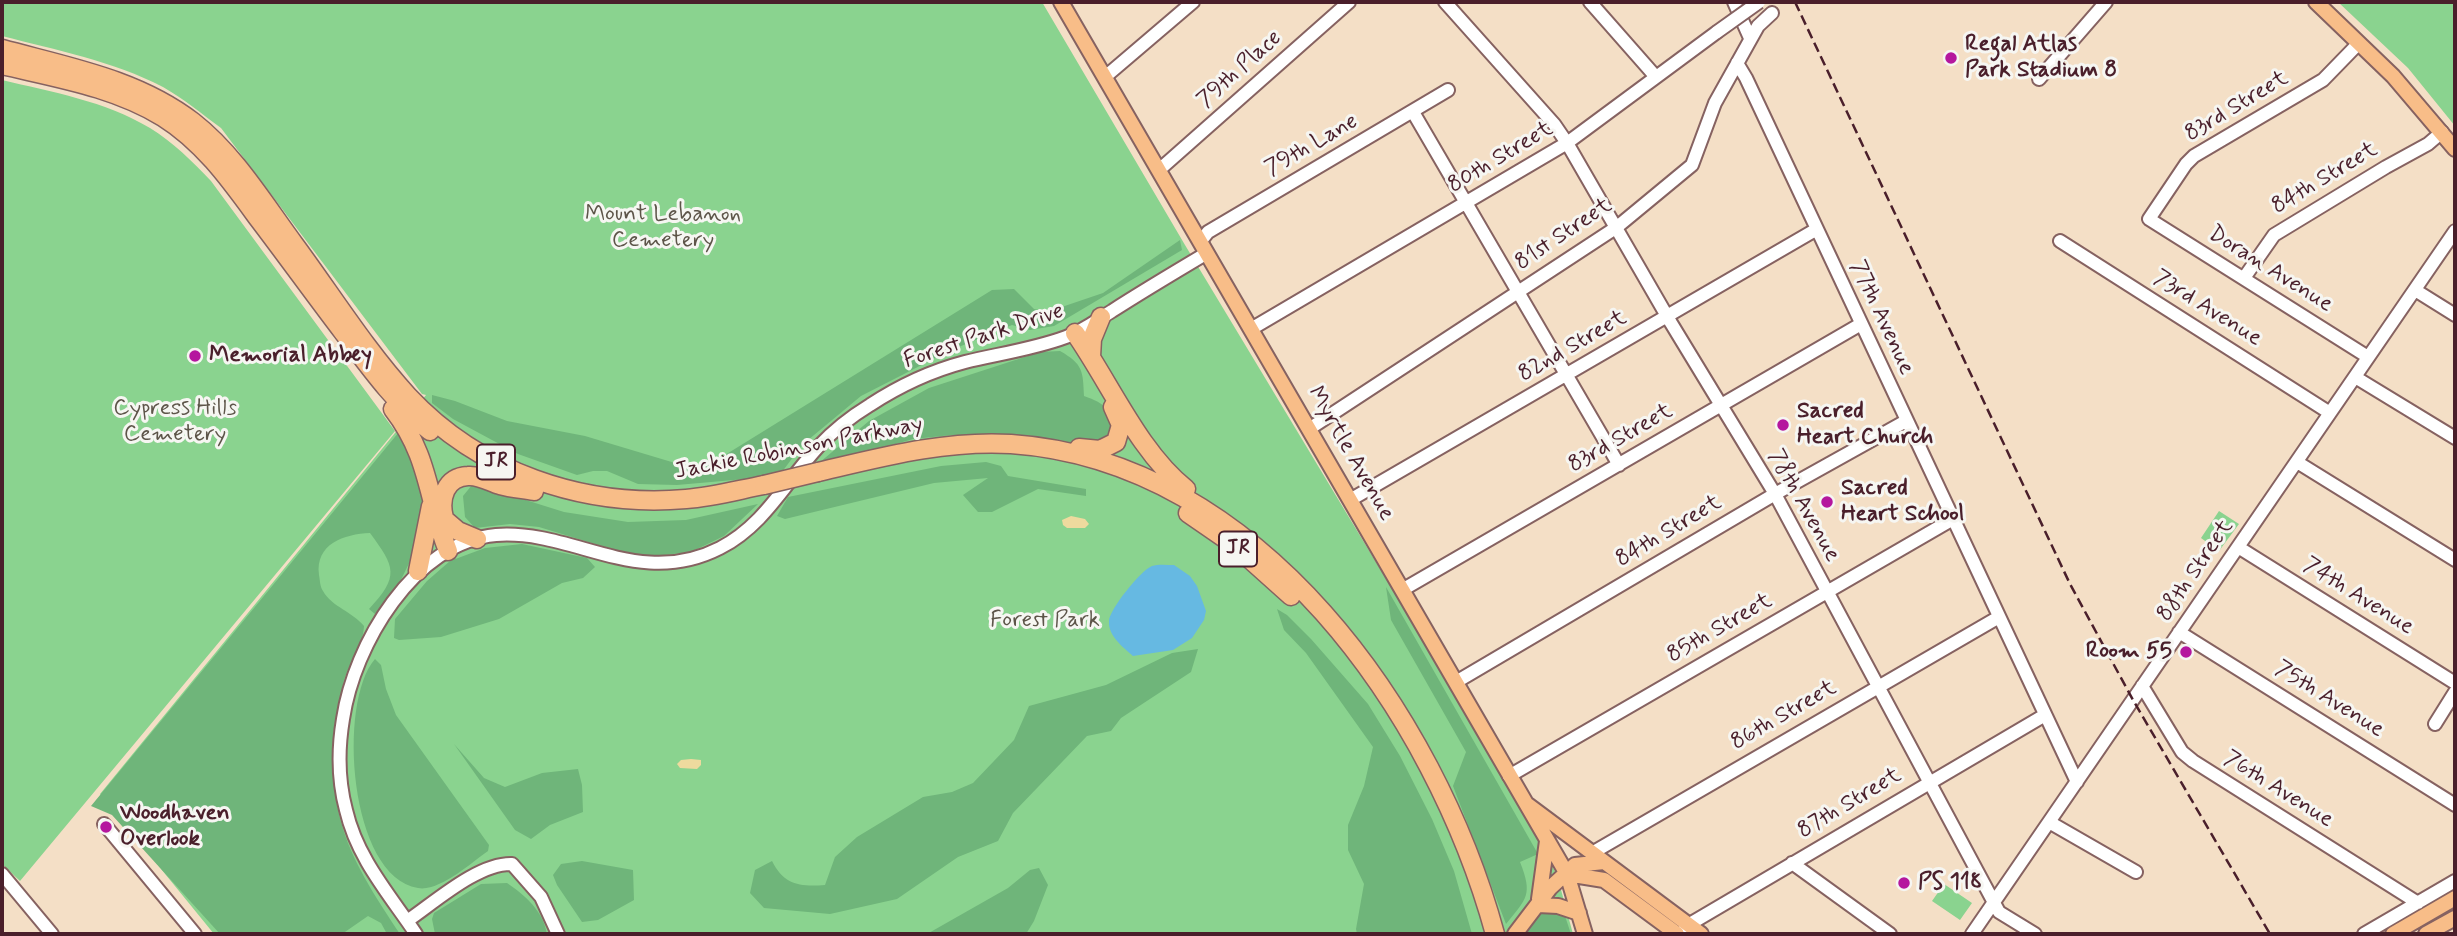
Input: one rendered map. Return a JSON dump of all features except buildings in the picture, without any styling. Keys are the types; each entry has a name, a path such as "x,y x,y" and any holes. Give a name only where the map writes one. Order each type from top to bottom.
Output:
{"highway":[{"name":"Jackie Robinson Parkway","path":"2,49 117,80 156,97 192,122 234,164 398,384 447,430 490,459 553,486 620,499 689,499 763,490"},
{"name":"Jackie Robinson Parkway","path":"2,65 109,92 156,114 187,135 227,176 396,400 433,434 475,463 534,491 582,505 650,512 687,510 918,449 966,444 1013,444 1065,452 1124,469 1169,489 1218,517 1285,573 1331,622 1370,673 1408,731 1440,790 1467,852 1487,927"},
{"path":"1091,357 1092,339 1101,317"},
{"path":"1072,335 1091,357 1157,461 1218,517"},
{"path":"1013,444 1052,443 1096,450 1109,447 1119,438 1121,425 1118,416 1072,335"},
{"path":"365,361 416,445 426,472 432,503 451,549"},
{"name":"Jackie Robinson Parkway","path":"815,478 925,459 963,456 1013,457 1057,462 1109,476 1158,496 1202,522 1254,562 1302,607 1362,682 1409,758 1438,813 1487,927"},
{"path":"451,549 441,508 443,495 451,483 462,477 476,476 503,486 534,491"},
{"path":"418,571 432,503"},
{"path":"444,519 457,531 477,539"}],"main road":[{"name":"Myrtle Avenue","path":"1061,2 1567,874 1585,934"},
{"path":"2316,2 2393,76 2455,149"},
{"path":"1525,803 1604,862 1682,931"},
{"path":"1538,905 1547,841"},
{"path":"1515,934 1550,888 1575,865 1604,862"},
{"path":"1567,874 1604,880 1682,931 1701,934"},
{"path":"2393,934 2455,898"},
{"path":"1538,905 1558,906 1579,914"},
{"path":"2426,934 2455,918"}],"street":[{"path":"1105,78 1193,2"},
{"name":"79th Place","path":"1159,170 1349,2"},
{"name":"78th Avenue","path":"1445,2 1554,124 1567,143 1667,317 1775,494 1876,687 1905,734 2001,914 2035,934"},
{"path":"1590,2 1656,76"},
{"path":"1734,2 1751,38"},
{"name":"80th Street","path":"1251,329 1567,143 1759,2"},
{"path":"2039,79 2106,2"},
{"name":"81st Street","path":"1309,429 1617,227 1692,165 1715,103 1758,26 1772,13"},
{"name":"83rd Street","path":"2149,219 2194,156 2323,80 2359,43"},
{"name":"77th Avenue","path":"1737,63 2077,782"},
{"name":"79th Lane","path":"1203,247 1208,232 1448,90"},
{"path":"1413,112 1619,465"},
{"name":"84th Street","path":"2244,278 2274,235 2428,144 2442,132"},
{"name":"Doran Avenue","path":"2149,219 2368,357"},
{"name":"82nd Street","path":"1350,500 1816,229"},
{"name":"88th Street","path":"1972,934 2455,231"},
{"name":"73rd Avenue","path":"2060,241 2330,413"},
{"name":"Forest Park Drive","path":"416,934 370,869 352,832 341,791 339,763 343,717 359,661 388,609 418,571 451,549 494,536 523,535 630,562 655,563 700,556 720,548 745,532 775,503 818,446 843,424 888,394 931,373 1072,335 1203,247"},
{"path":"2415,290 2455,315"},
{"name":"83rd Street","path":"1402,590 1861,324"},
{"path":"2355,377 2455,438"},
{"name":"84th Street","path":"1455,682 1775,494 1906,421"},
{"path":"2297,462 2455,560"},
{"name":"85th Street","path":"1509,776 1953,519"},
{"name":"74th Avenue","path":"2238,547 2455,683"},
{"name":"86th Street","path":"1592,853 1999,617"},
{"name":"75th Avenue","path":"2179,632 2455,805"},
{"name":"76th Avenue","path":"2142,686 2182,752 2193,761 2418,903"},
{"path":"2435,724 2455,692"},
{"name":"87th Street","path":"1682,931 1929,781 2045,715"},
{"path":"2049,822 2136,872"},
{"path":"104,824 195,934"},
{"path":"1792,863 1890,934"},
{"path":"407,921 475,875 497,865 512,864 541,897 558,934"},
{"path":"2,874 52,934"},
{"path":"2364,934 2455,881"}],"green space":[{"name":"Forest Park","path":"2,2 1042,2 1506,778 1557,875 1573,934 214,934 100,794 426,395 422,394 221,128 178,96 144,78 84,57 2,36"},
{"path":"2338,2 2455,2 2455,126 2408,68"},
{"name":"Cypress Hills Cemetery","path":"2,80 78,98 115,111 150,128 182,152 211,181 395,431 20,881 2,864"},
{"path":"1180,240 1182,250 1054,326 1030,330 1012,325 949,351 861,396 802,445 779,476 677,485 638,484 607,471 577,475 518,454 453,419 432,403 432,395 507,421 585,436 695,469 704,468 992,290 1014,289 1034,309 1047,312 1103,293"},
{"path":"1060,351 1080,369 1084,396 1102,404 1111,417 1115,430 1104,441 1088,445 1020,437 952,435 913,439 813,468 869,421 929,388 1040,352"},
{"path":"399,432 421,476 425,514 418,545 394,594 375,614 369,609 390,579 389,563 370,533 350,536 333,543 322,556 319,575 327,597 364,626 361,642 345,677 335,721 333,773 341,823 359,866 400,934 387,934 381,923 368,916 342,934 220,934 112,815 91,806"},
{"path":"986,462 1001,466 1008,476 1086,489 1086,496 1038,489 992,512 978,512 963,495 988,478 934,483 785,519 777,516 788,497 941,466"},
{"path":"472,485 495,487 516,497 564,512 628,522 686,520 758,504 724,536 691,552 646,557 539,527 510,524 475,528 465,517 463,496"},
{"path":"2219,511 2239,524 2219,551 2201,538"},
{"path":"522,544 587,558 595,567 583,578 562,583 499,619 441,637 399,640 394,638 395,619 427,581 450,561 485,548"},
{"path":"1386,587 1538,854 1520,862 1526,882 1526,896 1506,924 1453,786 1466,752 1391,620"},
{"path":"1277,609 1287,615 1311,639 1368,704 1400,756 1432,819 1454,871 1472,934 1357,934 1364,884 1348,850 1348,825 1364,786 1373,747 1306,653 1284,630"},
{"path":"1198,649 1191,672 1121,718 1111,731 1087,736 1013,813 998,841 958,857 897,899 830,914 764,908 750,893 755,870 772,861 787,880 800,885 825,885 835,857 857,837 923,797 952,792 973,783 1014,740 1029,706 1106,685 1172,653"},
{"path":"375,659 381,665 386,689 396,715 489,845 488,851 435,886 418,888 395,877 377,854 364,822 356,786 356,711 363,681"},
{"path":"454,744 484,778 505,787 542,773 578,769 582,785 583,812 550,825 531,839 515,830"},
{"path":"582,861 633,870 634,900 598,920 582,922 553,875 561,864"},
{"path":"1039,868 1048,885 1026,934 927,934 1008,888 1030,870"},
{"path":"507,883 533,905 542,918 547,934 435,934 432,919 434,913 481,884"},
{"path":"1944,884 1972,903 1960,920 1932,901"},
{"path":"1543,912 1564,913 1571,934 1522,934"}],"sand":[{"path":"1071,516 1085,519 1089,524 1085,528 1067,528 1062,520"},
{"path":"681,760 701,760 697,769 680,768 677,764"}],"water":[{"path":"1154,565 1174,565 1190,576 1197,586 1206,611 1204,620 1192,638 1173,650 1133,656 1111,632 1110,616 1126,591 1147,569"}],"railway":[{"path":"1795,2 2070,584 2133,700 2270,934"}],"place":[{"name":"Regal Atlas Park Stadium 8","path":"1951,58"},
{"name":"Memorial Abbey","path":"195,356"},
{"name":"Sacred Heart Church","path":"1783,425"},
{"name":"Sacred Heart School","path":"1827,502"},
{"name":"Room 55","path":"2186,652"},
{"name":"Woodhaven Overlook","path":"106,827"},
{"name":"PS 118","path":"1904,883"}],"park label":[{"name":"Mount Lebanon Cemetery","path":"663,228"}]}
